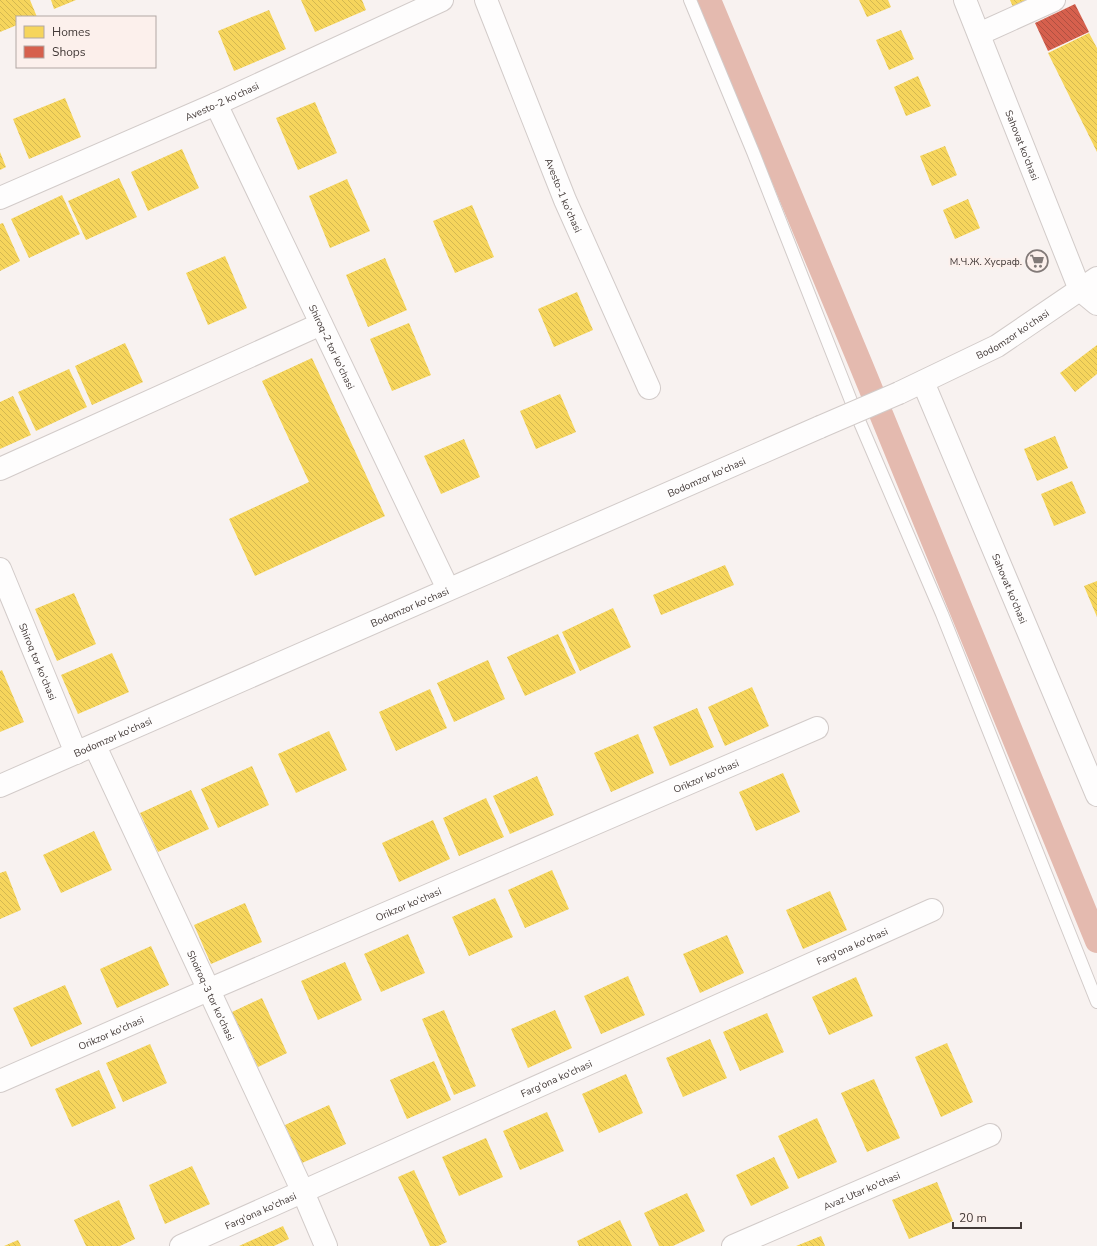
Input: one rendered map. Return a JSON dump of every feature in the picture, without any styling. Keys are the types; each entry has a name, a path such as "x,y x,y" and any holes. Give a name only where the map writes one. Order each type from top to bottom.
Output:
{"street":[{"name":"Avesto-2 ko'chasi","path":"0,198 216,104 442,0"},
{"name":"Avesto-1 ko'chasi","path":"486,0 565,200 649,388"},
{"name":"Sahovat ko'chasi","path":"965,0 1089,284"},
{"path":"979,34 1054,0"},
{"name":"Shiroq-2 tor ko'chasi","path":"216,104 448,589"},
{"name":"Bodomzor ko'chasi","path":"0,786 923,382 997,346 1089,284"},
{"path":"1089,284 1097,304"},
{"path":"0,469 321,324"},
{"name":"Sahovat ko'chasi","path":"923,382 1097,795"},
{"name":"Shiroq tor ko'chasi","path":"0,569 86,749"},
{"name":"Orikzor ko'chasi","path":"0,1081 817,728"},
{"name":"Shoiroq-3 tor ko'chasi","path":"86,749 208,990 303,1192 326,1246"},
{"name":"Farg'ona ko'chasi","path":"181,1246 932,910"},
{"name":"Avaz Utar ko'chasi","path":"733,1246 990,1135"}],"lane":[{"path":"690,0 754,152 855,411 942,614 1097,1002"}],"building: Homes":[{"path":"0,0 30,0 37,16 16,16 16,25 0,32"},
{"path":"51,0 76,0 54,9"},
{"path":"301,0 362,0 366,10 315,32"},
{"path":"859,0 888,0 891,7 867,17"},
{"path":"1010,0 1028,0 1013,7"},
{"path":"269,10 286,49 234,71 218,31"},
{"path":"901,30 914,59 889,70 876,40"},
{"path":"1089,33 1097,48 1097,152 1048,53"},
{"path":"918,76 931,106 906,116 894,87"},
{"path":"65,98 81,137 29,159 13,119"},
{"path":"315,102 337,153 298,170 276,118"},
{"path":"945,146 957,175 932,186 920,156"},
{"path":"182,149 199,188 148,211 131,172"},
{"path":"0,152 6,167 0,170"},
{"path":"119,178 137,217 86,240 68,201"},
{"path":"347,179 370,231 330,248 309,196"},
{"path":"62,195 80,234 29,258 11,219"},
{"path":"968,199 980,228 955,239 943,210"},
{"path":"472,205 494,257 455,273 433,221"},
{"path":"3,223 20,261 0,271 0,224"},
{"path":"225,256 247,308 208,325 186,273"},
{"path":"385,258 407,310 368,327 346,275"},
{"path":"577,292 593,330 554,347 538,309"},
{"path":"409,323 431,375 392,391 370,339"},
{"path":"125,343 143,382 92,405 75,366"},
{"path":"1097,345 1097,374 1075,392 1060,373"},
{"path":"312,358 385,516 255,576 229,519 309,482 262,381"},
{"path":"69,369 87,407 36,431 18,392"},
{"path":"560,394 576,432 536,449 520,411"},
{"path":"13,396 31,435 0,449 0,402"},
{"path":"1055,436 1068,468 1037,481 1024,449"},
{"path":"464,439 480,477 441,494 424,456"},
{"path":"1072,481 1086,513 1054,526 1041,494"},
{"path":"725,565 734,585 661,615 653,595"},
{"path":"1097,581 1097,617 1084,586"},
{"path":"74,593 96,644 57,661 35,609"},
{"path":"613,608 631,647 580,671 562,632"},
{"path":"558,634 576,673 525,696 507,657"},
{"path":"112,653 129,692 78,714 61,675"},
{"path":"488,660 505,699 454,722 437,683"},
{"path":"2,670 24,722 0,732 0,671"},
{"path":"752,687 769,726 725,746 708,707"},
{"path":"430,689 447,728 396,751 379,712"},
{"path":"697,708 714,747 670,766 653,727"},
{"path":"329,731 347,770 296,793 278,754"},
{"path":"638,734 654,773 611,792 594,753"},
{"path":"252,766 269,805 218,828 201,789"},
{"path":"783,773 800,812 756,831 739,792"},
{"path":"537,776 554,815 510,834 493,796"},
{"path":"191,790 209,829 158,852 140,813"},
{"path":"486,798 504,837 459,856 443,818"},
{"path":"433,820 450,859 399,882 382,843"},
{"path":"94,831 112,870 61,893 43,855"},
{"path":"552,870 569,909 525,928 508,890"},
{"path":"6,871 21,910 0,919 0,873"},
{"path":"830,891 847,930 803,949 786,910"},
{"path":"495,898 513,937 469,956 452,917"},
{"path":"245,903 262,942 211,964 194,925"},
{"path":"408,934 425,973 381,992 364,954"},
{"path":"727,935 744,973 700,993 683,954"},
{"path":"151,946 169,985 117,1008 100,969"},
{"path":"345,962 362,1000 318,1020 301,981"},
{"path":"628,976 645,1015 601,1034 584,996"},
{"path":"856,977 873,1016 829,1035 812,997"},
{"path":"65,985 82,1024 31,1047 13,1008"},
{"path":"262,998 287,1053 258,1067 232,1012"},
{"path":"444,1010 476,1086 454,1095 422,1019"},
{"path":"555,1010 572,1048 528,1068 511,1029"},
{"path":"767,1013 784,1052 740,1071 723,1032"},
{"path":"710,1039 727,1078 683,1097 666,1058"},
{"path":"947,1043 973,1102 941,1117 915,1057"},
{"path":"150,1044 167,1083 123,1102 106,1063"},
{"path":"434,1061 451,1100 407,1119 390,1080"},
{"path":"99,1070 116,1108 72,1127 55,1089"},
{"path":"626,1074 643,1113 599,1133 582,1094"},
{"path":"874,1079 900,1138 867,1152 841,1093"},
{"path":"329,1105 346,1144 302,1163 285,1125"},
{"path":"547,1112 564,1151 520,1170 503,1131"},
{"path":"817,1118 837,1162 798,1179 778,1136"},
{"path":"486,1138 503,1177 459,1196 442,1157"},
{"path":"774,1157 789,1188 751,1206 736,1175"},
{"path":"192,1166 210,1204 165,1224 149,1185"},
{"path":"414,1170 447,1242 438,1246 430,1246 398,1177"},
{"path":"937,1182 953,1221 909,1239 892,1200"},
{"path":"687,1193 705,1231 673,1246 659,1246 644,1213"},
{"path":"119,1200 135,1239 120,1246 86,1246 74,1220"},
{"path":"620,1220 632,1246 579,1246 577,1241"},
{"path":"283,1226 289,1239 274,1246 239,1246"},
{"path":"821,1236 825,1246 796,1246"},
{"path":"18,1240 21,1246 4,1246"}],"building: Shops":[{"path":"1075,4 1089,32 1048,51 1035,23"}],"waterway":[{"path":"709,0 861,365 1097,941"}],"place":[{"name":"М.Ч.Ж. Хусраф.","path":"1037,261"}]}
